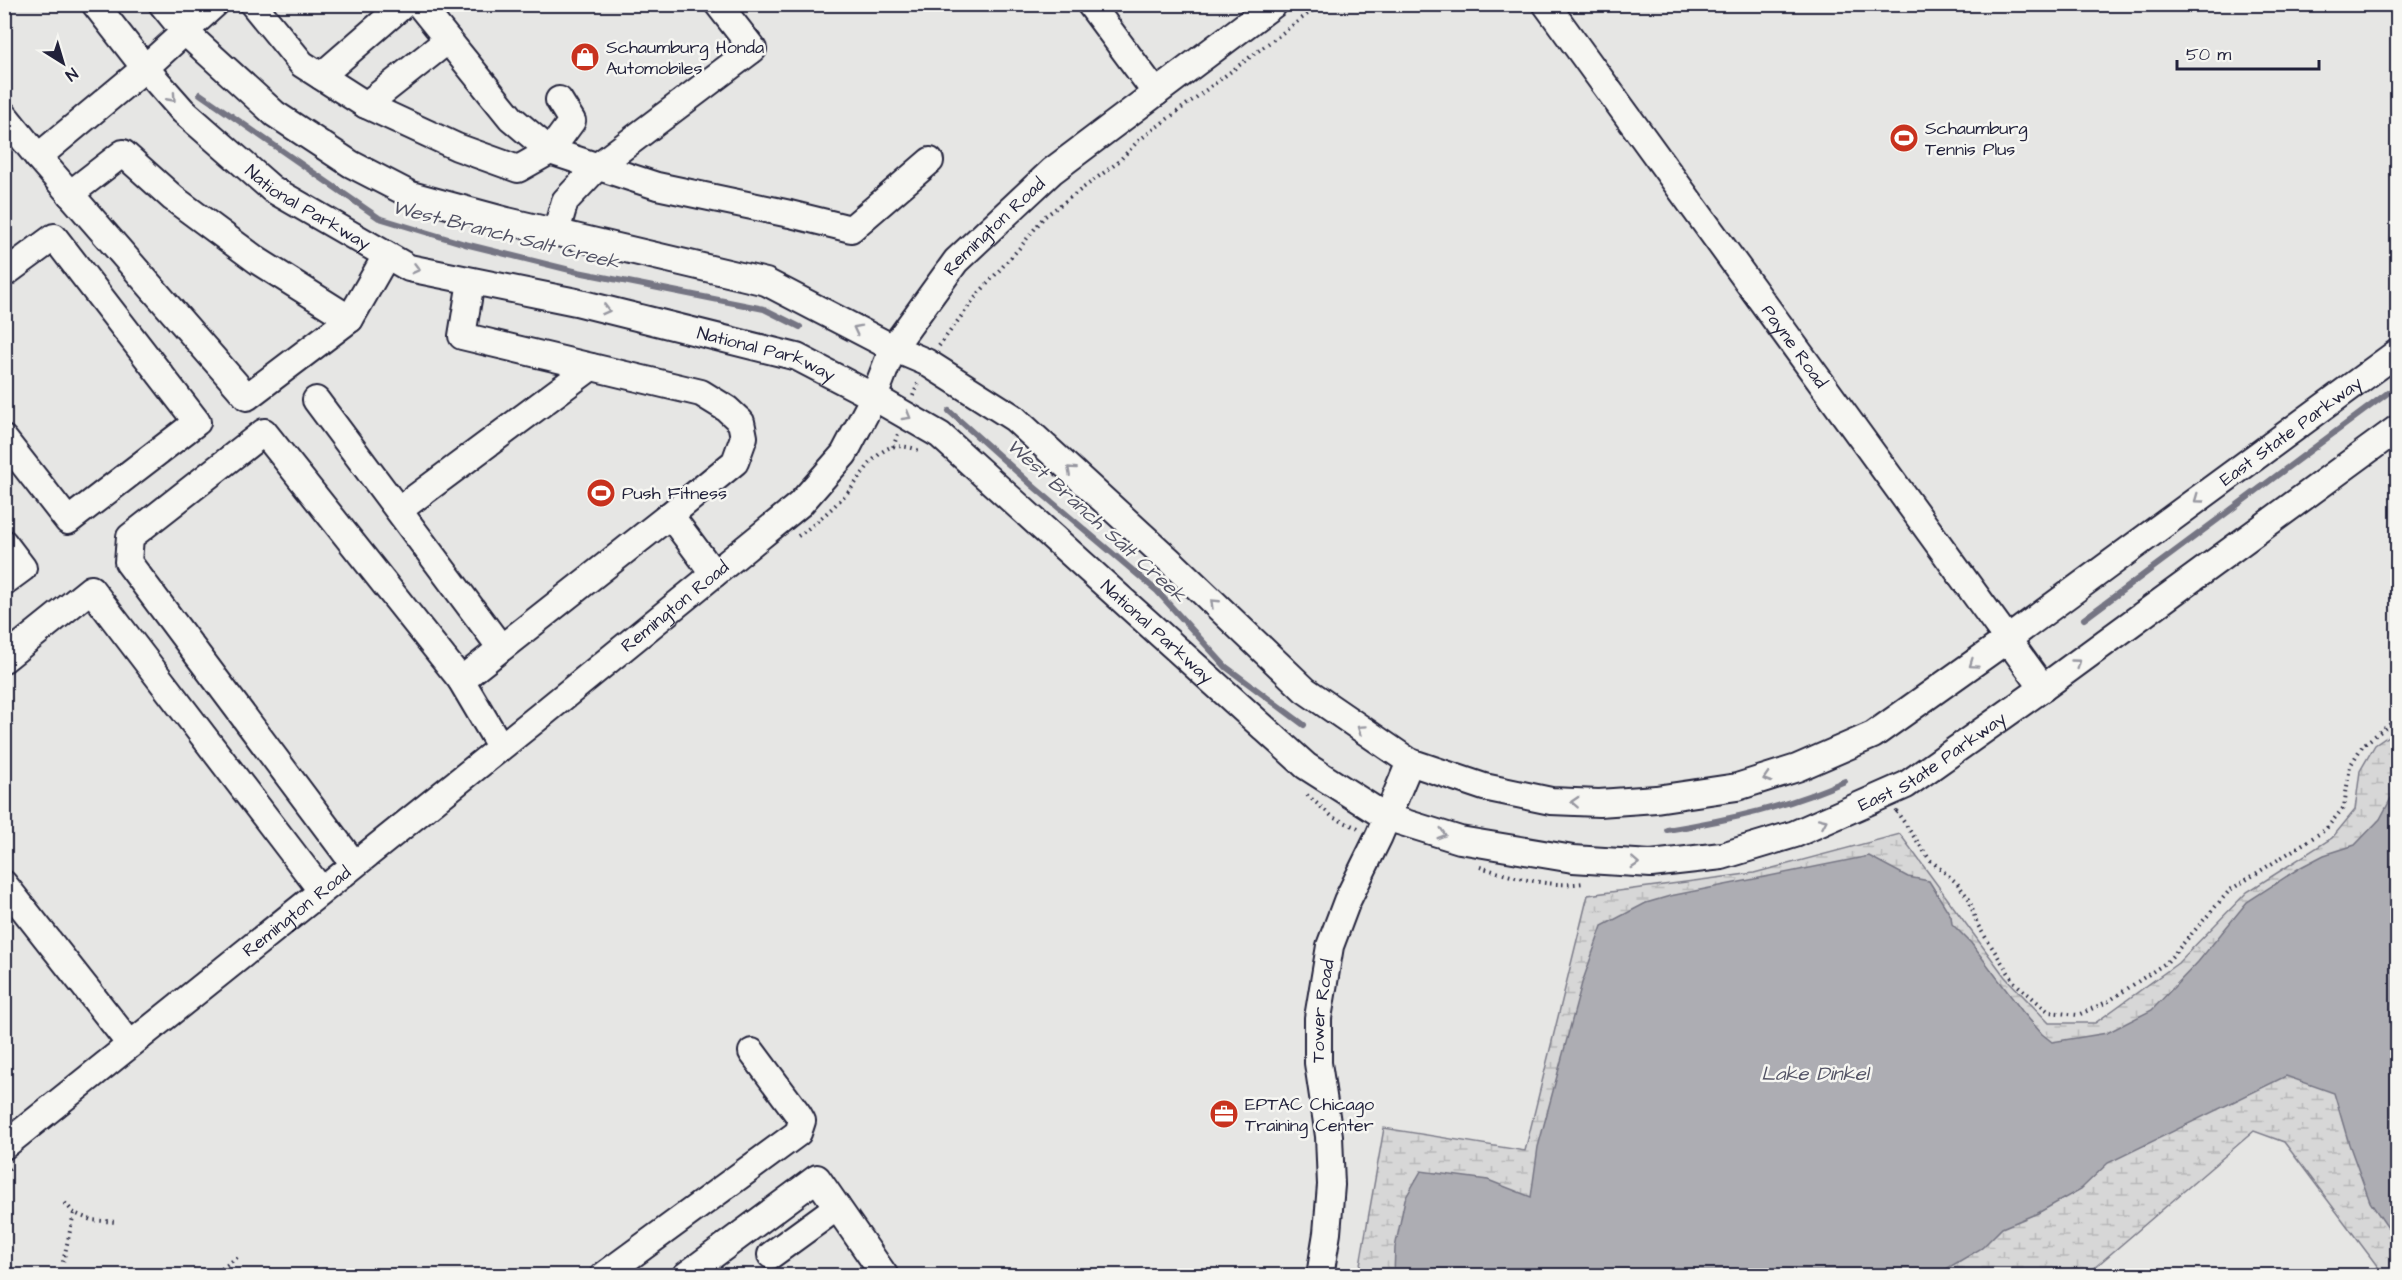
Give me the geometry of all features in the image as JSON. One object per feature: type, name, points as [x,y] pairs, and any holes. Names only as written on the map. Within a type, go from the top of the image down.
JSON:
[{"type":"street","name":"National Parkway","points":[[95,4],[145,68],[183,111],[272,189],[409,268],[576,302],[797,357],[940,435],[1306,766],[1386,817]]},
{"type":"street","points":[[162,4],[184,31],[275,114],[351,164],[411,195],[766,282],[892,348],[926,362],[1014,418],[1169,560],[1305,690],[1410,762]]},
{"type":"street","points":[[38,157],[145,68],[215,4]]},
{"type":"street","points":[[253,4],[302,64],[366,105],[447,143],[518,169],[550,151],[572,122],[559,100]]},
{"type":"street","points":[[321,76],[404,4]]},
{"type":"street","points":[[419,4],[511,118],[550,151],[657,186],[780,211],[851,229],[930,161]]},
{"type":"street","points":[[556,232],[565,201],[598,166],[753,49],[718,4]]},
{"type":"street","points":[[1090,4],[1156,93]]},
{"type":"street","name":"Remington Road","points":[[4,1146],[800,504],[844,453],[874,397],[892,348],[956,261],[1052,171],[1274,4]]},
{"type":"street","name":"Payne Road","points":[[1546,4],[2043,688]]},
{"type":"street","points":[[366,105],[448,40]]},
{"type":"street","points":[[4,114],[38,157],[247,397],[350,319],[386,256]]},
{"type":"street","points":[[70,194],[123,153],[173,198],[258,261],[350,319]]},
{"type":"street","points":[[4,274],[54,237],[196,422],[68,521],[4,439]]},
{"type":"street","points":[[461,680],[735,462],[744,437],[741,422],[727,409],[700,393],[462,336],[471,281]]},
{"type":"street","name":"East State Parkway","points":[[1410,762],[1484,787],[1551,801],[1599,803],[1656,799],[1737,788],[1797,768],[1873,735],[2008,639],[2397,352]]},
{"type":"street","points":[[399,510],[591,367]]},
{"type":"street","points":[[316,400],[501,648]]},
{"type":"street","name":"East State Parkway","points":[[1386,817],[1460,840],[1573,859],[1651,864],[1722,856],[1795,834],[1906,785],[2043,688],[2397,428]]},
{"type":"street","points":[[354,864],[128,562],[130,537],[264,432],[461,680],[500,746]]},
{"type":"street","points":[[670,515],[714,573]]},
{"type":"street","points":[[4,543],[23,568],[4,582]]},
{"type":"street","points":[[4,659],[91,589],[321,890]]},
{"type":"street","name":"Tower Road","points":[[1320,1275],[1327,1233],[1331,1185],[1329,1136],[1318,1064],[1318,1018],[1330,946],[1347,901],[1410,762]]},
{"type":"street","points":[[4,884],[130,1044]]},
{"type":"street","points":[[603,1275],[798,1133],[802,1121],[752,1052]]},
{"type":"street","points":[[685,1275],[818,1178],[885,1275]]},
{"type":"street","points":[[771,1255],[837,1207]]},
{"type":"path","points":[[893,447],[926,362],[978,294],[1044,217],[1117,163],[1138,141],[1321,4]]},
{"type":"path","points":[[65,1203],[74,1213],[92,1220],[116,1222]]},
{"type":"path","points":[[63,1262],[74,1213]]},
{"type":"path","points":[[212,1275],[239,1256]]},
{"type":"shaded area","points":[[5,5],[2397,5],[2397,1275],[5,1276]]},
{"type":"green space","name":"Lake Dinkel","points":[[2397,730],[2397,1275],[2384,1275],[2284,1142],[2254,1131],[2086,1275],[1358,1276],[1384,1128],[1525,1151],[1588,895],[1754,873],[1900,834],[2005,977],[2049,1023],[2095,1023],[2178,963],[2247,892],[2332,838],[2355,810],[2360,771],[2375,745]]},
{"type":"water","name":"Lake Dinkel","points":[[2397,787],[2397,1241],[2370,1202],[2334,1093],[2286,1076],[2108,1163],[2081,1189],[2038,1213],[2002,1228],[1982,1248],[1941,1272],[1940,1275],[1394,1275],[1395,1248],[1405,1199],[1421,1171],[1488,1180],[1531,1197],[1538,1147],[1582,983],[1602,926],[1646,903],[1670,896],[1869,856],[1908,877],[1929,881],[1951,916],[1952,924],[1971,943],[2022,1011],[2052,1042],[2107,1033],[2152,1010],[2198,962],[2247,902],[2301,867],[2324,855],[2355,845],[2380,819]]},
{"type":"waterway","name":"West Branch Salt Creek","points":[[200,94],[379,218],[465,244],[578,272],[764,309],[800,327]]},
{"type":"waterway","points":[[2084,619],[2389,392]]},
{"type":"waterway","name":"West Branch Salt Creek","points":[[949,411],[1157,591],[1226,667],[1304,725]]},
{"type":"waterway","points":[[1667,830],[1758,812],[1845,781]]},
{"type":"place","name":"Schaumburg Honda Automobiles","points":[[585,57]]},
{"type":"place","name":"Schaumburg Tennis Plus","points":[[1904,138]]},
{"type":"place","name":"Push Fitness","points":[[601,493]]},
{"type":"place","name":"EPTAC Chicago Training Center","points":[[1224,1114]]}]
